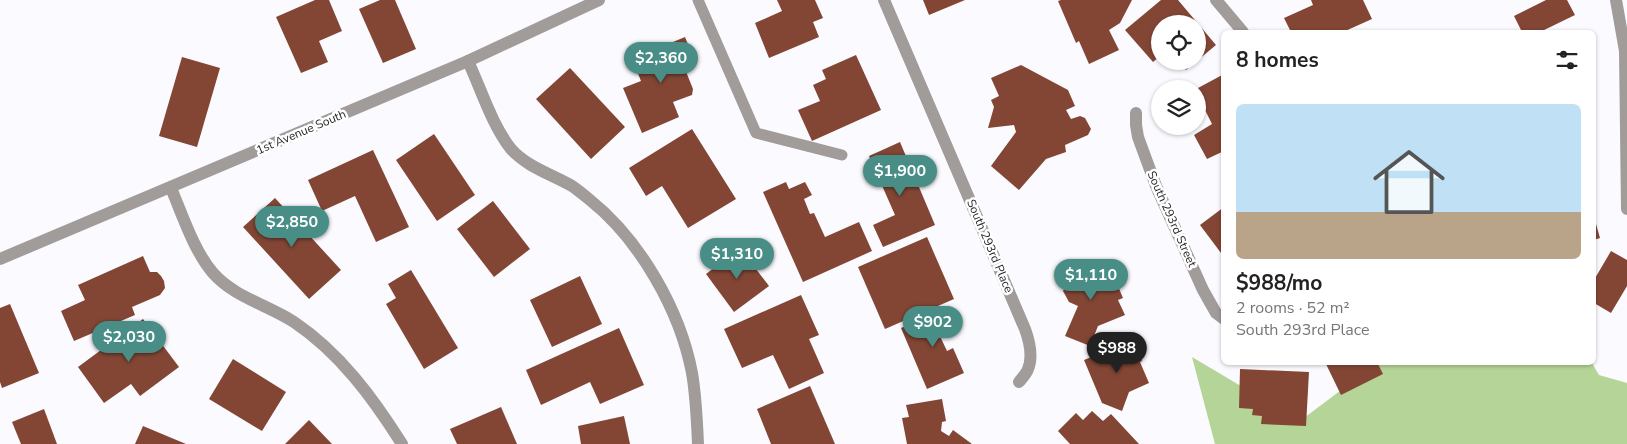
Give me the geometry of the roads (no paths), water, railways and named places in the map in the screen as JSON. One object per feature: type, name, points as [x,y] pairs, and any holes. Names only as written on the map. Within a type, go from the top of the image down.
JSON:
[{"type":"street","name":"1st Avenue South","points":[[0,259],[171,188],[468,60],[599,0]]},
{"type":"street","name":"South 293rd Place","points":[[884,0],[1029,340],[1029,369],[1019,382]]},
{"type":"street","points":[[1216,0],[1241,30]]},
{"type":"street","points":[[1620,8],[1625,51],[1627,208]]},
{"type":"street","points":[[468,60],[497,127],[512,150],[531,165],[572,186],[606,212],[644,260],[672,309],[683,339],[692,371],[696,398],[698,444]]},
{"type":"street","name":"South 293rd Street","points":[[1136,112],[1138,137],[1156,186],[1203,290],[1216,313],[1221,317]]},
{"type":"street","points":[[171,188],[192,239],[212,272],[228,287],[294,322],[321,343],[343,364],[363,388],[381,411],[402,444]]},
{"type":"lane","points":[[698,0],[756,133],[842,154]]}]
